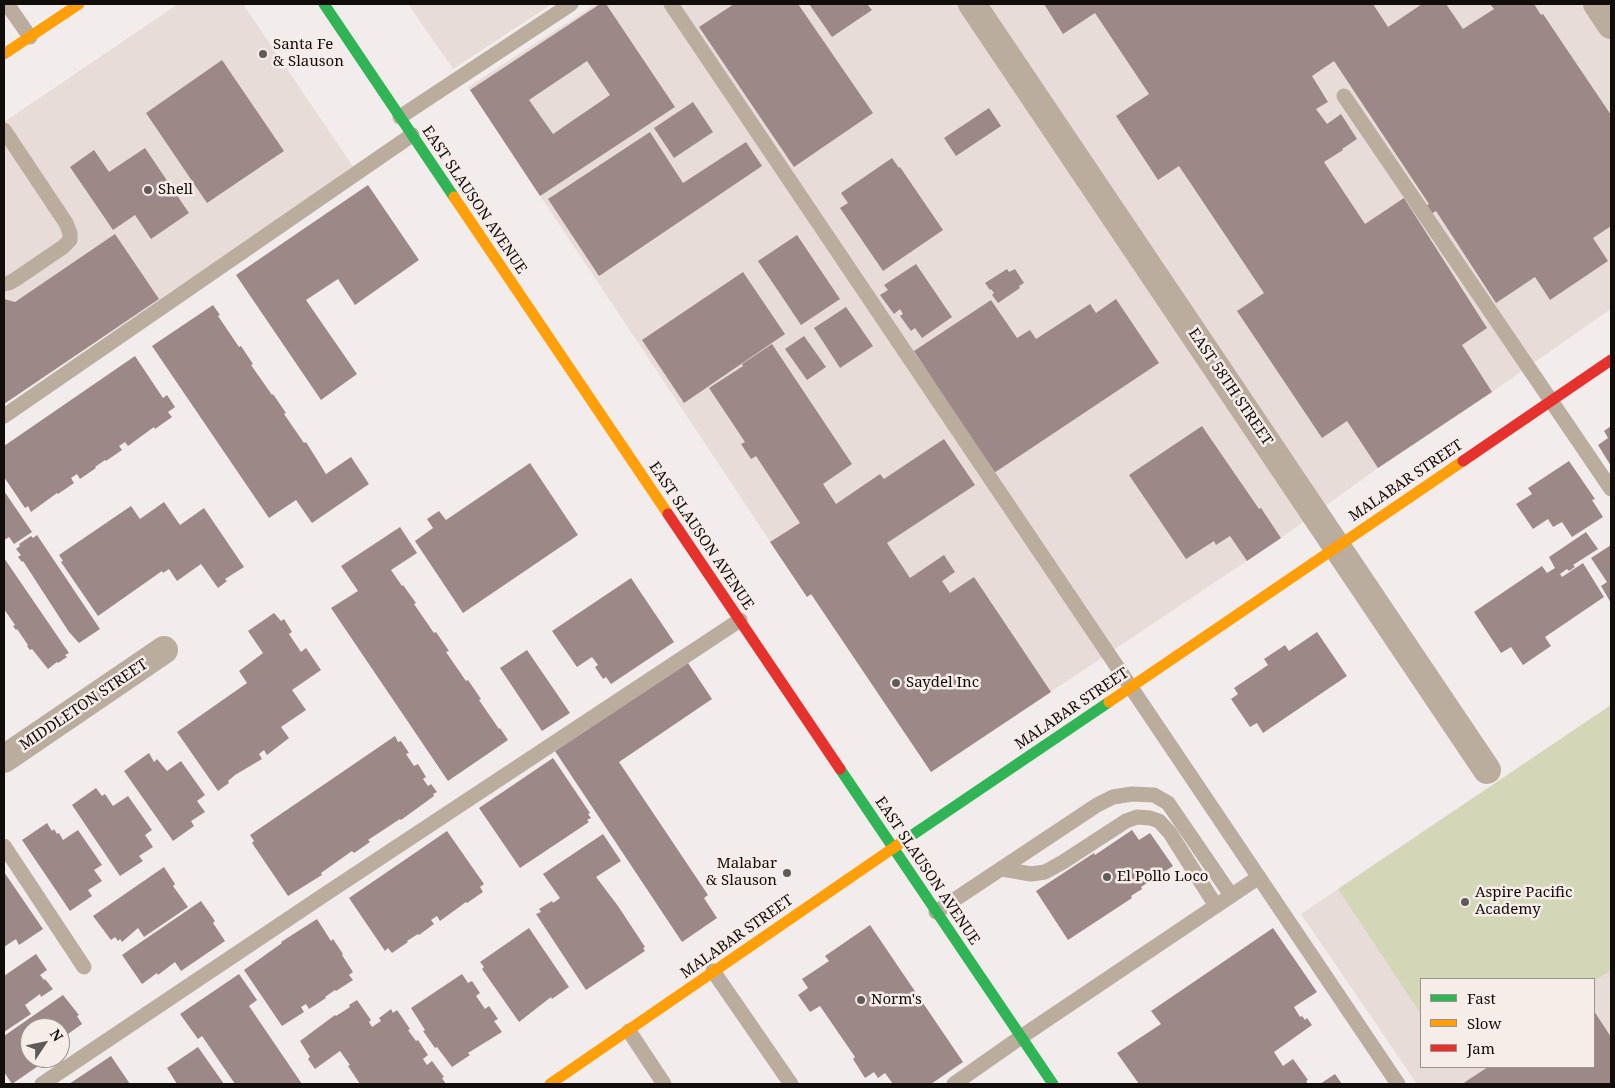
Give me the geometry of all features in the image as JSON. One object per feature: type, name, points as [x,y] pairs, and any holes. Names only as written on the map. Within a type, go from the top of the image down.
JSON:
[{"type":"main road","points":[[4,54],[78,4]]},
{"type":"main road","name":"EAST SLAUSON AVENUE","points":[[324,4],[1053,1084]]},
{"type":"main road","name":"MALABAR STREET","points":[[550,1084],[894,846],[1611,360]]},
{"type":"street","name":"EAST 58TH STREET","points":[[972,4],[1487,770]]},
{"type":"street","points":[[1597,4],[1611,25]]},
{"type":"street","name":"MIDDLETON STREET","points":[[4,759],[164,650]]},
{"type":"lane","points":[[7,4],[30,36]]},
{"type":"lane","points":[[400,117],[571,4]]},
{"type":"lane","points":[[671,4],[1398,1084]]},
{"type":"lane","points":[[1344,96],[1611,489]]},
{"type":"lane","points":[[4,130],[66,224],[70,233],[70,240],[63,247],[16,279],[4,284]]},
{"type":"lane","points":[[4,416],[412,135]]},
{"type":"lane","points":[[42,1084],[319,898],[740,620]]},
{"type":"lane","points":[[936,912],[1097,805],[1113,797],[1132,794],[1154,794],[1168,803],[1231,896]]},
{"type":"lane","points":[[1002,869],[1031,874],[1046,872],[1126,821],[1137,817],[1150,818],[1159,821],[1170,833],[1216,906]]},
{"type":"lane","points":[[4,846],[84,967]]},
{"type":"lane","points":[[954,1084],[1259,877]]},
{"type":"lane","points":[[713,972],[791,1084]]},
{"type":"lane","points":[[629,1031],[664,1084]]},
{"type":"shaded area","points":[[178,4],[243,4],[354,168],[4,404],[4,122]]},
{"type":"shaded area","points":[[408,4],[552,4],[453,69]]},
{"type":"shaded area","points":[[596,4],[1611,4],[1611,309],[1378,468],[1281,538],[931,772],[812,595],[807,597],[468,87]]},
{"type":"shaded area","name":"Aspire Pacific Academy","points":[[1611,705],[1611,1084],[1417,1084],[1301,914]]},
{"type":"green space","name":"Aspire Pacific Academy","points":[[1611,705],[1611,970],[1595,980],[1595,978],[1420,978],[1420,1012],[1338,889]]},
{"type":"building","points":[[600,4],[606,4],[675,107],[540,196],[470,90]],"holes":[[[587,61],[610,95],[553,134],[529,100]]]},
{"type":"building","points":[[734,4],[798,4],[873,113],[794,167],[699,27]]},
{"type":"building","points":[[809,4],[867,4],[872,10],[832,37]]},
{"type":"building","points":[[1044,4],[1373,4],[1388,27],[1422,4],[1446,4],[1463,29],[1494,9],[1490,4],[1534,4],[1541,15],[1543,14],[1611,115],[1611,226],[1593,238],[1608,261],[1550,300],[1535,277],[1496,303],[1436,211],[1431,214],[1426,206],[1429,204],[1334,61],[1312,76],[1328,102],[1316,109],[1327,124],[1341,114],[1357,139],[1324,162],[1365,224],[1404,198],[1487,328],[1462,345],[1492,392],[1378,468],[1347,421],[1322,438],[1237,311],[1264,293],[1179,166],[1158,180],[1116,116],[1149,94],[1095,13],[1063,34]]},
{"type":"building","name":"Shell","points":[[222,60],[284,151],[207,203],[146,113]]},
{"type":"building","points":[[693,102],[713,132],[674,158],[654,128]]},
{"type":"building","points":[[989,108],[1001,126],[956,156],[944,138]]},
{"type":"building","points":[[650,132],[683,183],[746,142],[762,166],[599,276],[548,199]]},
{"type":"building","points":[[145,148],[189,213],[151,239],[135,215],[113,230],[70,167],[94,150],[109,172]]},
{"type":"building","points":[[892,158],[943,230],[883,271],[840,208],[848,203],[841,193]]},
{"type":"building","points":[[368,185],[419,260],[355,305],[338,279],[306,300],[357,374],[321,400],[236,275]]},
{"type":"building","points":[[115,234],[159,299],[4,404],[4,299],[15,302]]},
{"type":"building","points":[[797,235],[840,299],[801,325],[758,261]]},
{"type":"building","points":[[916,264],[952,317],[922,338],[915,328],[911,331],[900,316],[903,314],[900,309],[894,314],[880,295],[888,290],[884,285]]},
{"type":"building","points":[[1007,269],[1009,272],[1015,269],[1024,283],[1019,286],[1020,288],[998,303],[992,295],[994,293],[985,283]]},
{"type":"building","points":[[743,272],[785,334],[684,403],[642,340]]},
{"type":"building","points":[[1116,299],[1159,363],[994,473],[914,351],[991,300],[1017,338],[1030,330],[1036,339],[1090,304],[1096,313]]},
{"type":"building","points":[[213,305],[220,315],[218,316],[239,347],[241,346],[253,364],[251,365],[273,394],[286,413],[284,414],[304,443],[306,442],[326,474],[351,457],[369,484],[312,523],[296,500],[269,518],[152,346]]},
{"type":"building","points":[[846,307],[873,346],[840,368],[814,328]]},
{"type":"building","points":[[804,336],[826,367],[807,380],[785,349]]},
{"type":"building","points":[[772,344],[852,464],[823,484],[836,504],[880,474],[884,479],[944,439],[975,485],[887,543],[910,578],[944,555],[955,572],[942,581],[950,593],[974,577],[1051,692],[931,772],[811,594],[807,597],[770,542],[800,523],[756,456],[751,459],[741,444],[745,442],[709,388]]},
{"type":"building","points":[[135,356],[163,398],[167,395],[175,407],[168,412],[172,417],[155,429],[154,427],[128,446],[125,442],[119,446],[122,450],[80,479],[77,474],[71,478],[74,483],[31,512],[28,506],[25,508],[4,477],[4,446]]},
{"type":"building","points":[[1202,426],[1281,538],[1247,561],[1230,536],[1216,545],[1214,541],[1186,559],[1129,475]]},
{"type":"building","points":[[1611,426],[1611,466],[1598,445],[1608,438],[1604,431]]},
{"type":"building","points":[[1569,461],[1595,499],[1592,500],[1603,517],[1572,537],[1562,522],[1553,527],[1548,519],[1533,529],[1516,504],[1532,494],[1528,488]]},
{"type":"building","points":[[530,463],[578,535],[463,613],[415,541],[433,528],[427,519],[439,511],[446,520]]},
{"type":"building","points":[[4,491],[32,532],[14,544],[9,537],[4,540]]},
{"type":"building","points":[[164,502],[180,525],[204,508],[244,567],[225,579],[227,581],[218,588],[201,564],[177,581],[169,569],[163,573],[162,571],[98,616],[61,562],[63,561],[59,555],[131,506],[140,519]]},
{"type":"building","points":[[400,527],[417,553],[391,570],[416,603],[414,604],[434,633],[436,632],[449,651],[446,652],[466,681],[468,680],[481,699],[479,700],[508,740],[448,781],[331,608],[358,591],[341,566]]},
{"type":"building","points":[[1586,532],[1598,549],[1573,565],[1575,567],[1569,571],[1567,569],[1560,574],[1562,577],[1583,563],[1604,597],[1545,637],[1551,646],[1523,665],[1511,647],[1501,653],[1474,612],[1542,566],[1547,573],[1555,568],[1549,557]]},
{"type":"building","points":[[37,535],[100,629],[79,643],[69,632],[23,561],[18,557],[21,555],[16,549],[20,546],[19,544],[31,536],[33,538]]},
{"type":"building","points":[[1611,545],[1611,603],[1601,586],[1607,582],[1591,558]]},
{"type":"building","points":[[4,558],[69,653],[65,655],[67,657],[48,669],[32,649],[30,650],[27,646],[4,609]]},
{"type":"building","points":[[631,578],[674,642],[611,684],[606,677],[603,679],[595,667],[598,665],[592,657],[577,667],[552,631]]},
{"type":"building","points":[[274,613],[281,621],[284,619],[292,632],[289,634],[301,652],[306,648],[321,670],[292,690],[306,710],[281,727],[289,738],[267,755],[264,750],[259,754],[262,759],[235,775],[228,781],[229,783],[218,791],[177,732],[247,683],[239,671],[263,653],[248,631]]},
{"type":"building","points":[[1317,632],[1347,676],[1263,733],[1257,723],[1250,727],[1231,699],[1238,694],[1234,688],[1268,665],[1264,659],[1285,645],[1289,651]]},
{"type":"building","points":[[527,650],[570,713],[542,731],[500,668]]},
{"type":"building","points":[[688,663],[712,699],[619,762],[708,895],[704,898],[717,918],[682,942],[555,751]]},
{"type":"building","points":[[395,736],[409,753],[406,754],[414,766],[418,764],[426,777],[423,779],[428,786],[431,784],[437,792],[401,820],[368,840],[370,842],[354,853],[352,851],[321,873],[322,875],[288,896],[252,843],[254,841],[250,835]]},
{"type":"building","points":[[149,753],[154,762],[157,759],[167,771],[181,761],[205,795],[197,801],[205,812],[191,821],[194,826],[173,841],[124,771]]},
{"type":"building","points":[[553,758],[590,813],[588,814],[591,818],[587,820],[589,822],[520,868],[479,808]]},
{"type":"building","points":[[96,788],[102,796],[105,794],[113,806],[128,796],[152,830],[145,835],[153,847],[139,856],[143,861],[120,876],[72,805]]},
{"type":"building","points":[[47,823],[52,831],[54,829],[57,834],[59,833],[63,840],[78,830],[102,865],[94,870],[102,881],[88,890],[92,896],[70,911],[22,840]]},
{"type":"building","name":"El Pollo Loco","points":[[1132,830],[1139,840],[1150,833],[1173,866],[1141,887],[1142,889],[1131,896],[1132,898],[1068,940],[1036,891]]},
{"type":"building","points":[[447,831],[484,884],[480,887],[483,892],[440,921],[437,916],[431,920],[434,924],[392,953],[388,948],[385,951],[349,898]]},
{"type":"building","points":[[603,834],[621,861],[596,877],[618,906],[645,947],[643,948],[645,951],[586,990],[536,914],[541,912],[539,909],[560,898],[543,874]]},
{"type":"building","points":[[164,867],[175,884],[173,886],[188,907],[144,937],[138,928],[122,942],[120,939],[118,941],[115,937],[111,940],[93,916]]},
{"type":"building","points":[[4,872],[43,929],[19,945],[16,939],[4,947]]},
{"type":"building","points":[[201,901],[215,921],[213,923],[225,941],[181,971],[175,962],[142,984],[122,955]]},
{"type":"building","points":[[317,919],[331,941],[333,939],[343,954],[353,972],[349,975],[353,980],[335,990],[309,1009],[306,1004],[301,1007],[304,1012],[282,1026],[244,970],[281,942]]},
{"type":"building","name":"Norm's","points":[[870,925],[963,1062],[931,1084],[893,1084],[885,1073],[878,1078],[874,1072],[865,1078],[853,1059],[855,1057],[820,1006],[810,1012],[798,995],[808,988],[802,979],[829,961],[825,956]]},
{"type":"building","points":[[529,928],[569,987],[552,999],[551,997],[519,1022],[482,969],[484,967],[480,962]]},
{"type":"building","points":[[1273,928],[1317,992],[1294,1007],[1300,1017],[1302,1016],[1305,1020],[1307,1018],[1312,1025],[1274,1052],[1283,1066],[1293,1059],[1308,1080],[1306,1081],[1308,1084],[1139,1084],[1117,1053],[1161,1024],[1151,1011]]},
{"type":"building","points":[[36,954],[47,970],[40,975],[53,989],[41,997],[40,994],[25,1005],[31,1014],[25,1018],[20,1018],[20,1021],[4,1032],[4,976]]},
{"type":"building","points":[[239,974],[257,1000],[249,1006],[302,1084],[235,1084],[202,1036],[198,1039],[180,1014]]},
{"type":"building","points":[[462,974],[468,983],[472,981],[480,993],[476,996],[485,1009],[489,1006],[498,1019],[494,1021],[502,1032],[468,1053],[470,1055],[452,1067],[423,1031],[425,1030],[411,1008]]},
{"type":"building","points":[[63,995],[79,1015],[77,1016],[82,1024],[70,1033],[70,1018],[30,1018]]},
{"type":"building","points":[[357,1000],[371,1020],[369,1022],[372,1027],[381,1021],[379,1018],[391,1009],[393,1013],[397,1010],[410,1029],[408,1030],[416,1041],[418,1040],[428,1055],[423,1059],[427,1065],[432,1061],[444,1077],[442,1078],[446,1084],[360,1084],[340,1051],[315,1069],[300,1041],[335,1015],[350,1007],[349,1005]]},
{"type":"building","points":[[1595,1013],[1611,1037],[1611,1084],[1462,1084],[1486,1068],[1595,1068]]},
{"type":"building","points":[[20,1025],[20,1068],[35,1068],[12,1084],[4,1072],[4,1036]]},
{"type":"building","points":[[198,1047],[224,1084],[177,1084],[167,1068]]},
{"type":"building","points":[[111,1056],[130,1084],[69,1084]]},
{"type":"building","points":[[1335,1074],[1342,1084],[1320,1084]]},
{"type":"traffic: fast","points":[[324,4],[454,197]]},
{"type":"traffic: fast","points":[[902,842],[1109,702]]},
{"type":"traffic: fast","points":[[840,769],[1053,1084]]},
{"type":"traffic: slow","points":[[4,54],[79,4]]},
{"type":"traffic: slow","points":[[454,197],[668,514]]},
{"type":"traffic: slow","points":[[1109,702],[1463,461]]},
{"type":"traffic: slow","points":[[550,1084],[902,842]]},
{"type":"traffic: jam","points":[[1463,461],[1611,360]]},
{"type":"traffic: jam","points":[[668,514],[840,769]]},
{"type":"place","name":"Santa Fe & Slauson","points":[[263,54]]},
{"type":"place","name":"Shell","points":[[148,190]]},
{"type":"place","name":"Saydel Inc","points":[[896,683]]},
{"type":"place","name":"Malabar & Slauson","points":[[787,873]]},
{"type":"place","name":"El Pollo Loco","points":[[1107,877]]},
{"type":"place","name":"Aspire Pacific Academy","points":[[1465,902]]},
{"type":"place","name":"Norm's","points":[[861,1000]]}]
